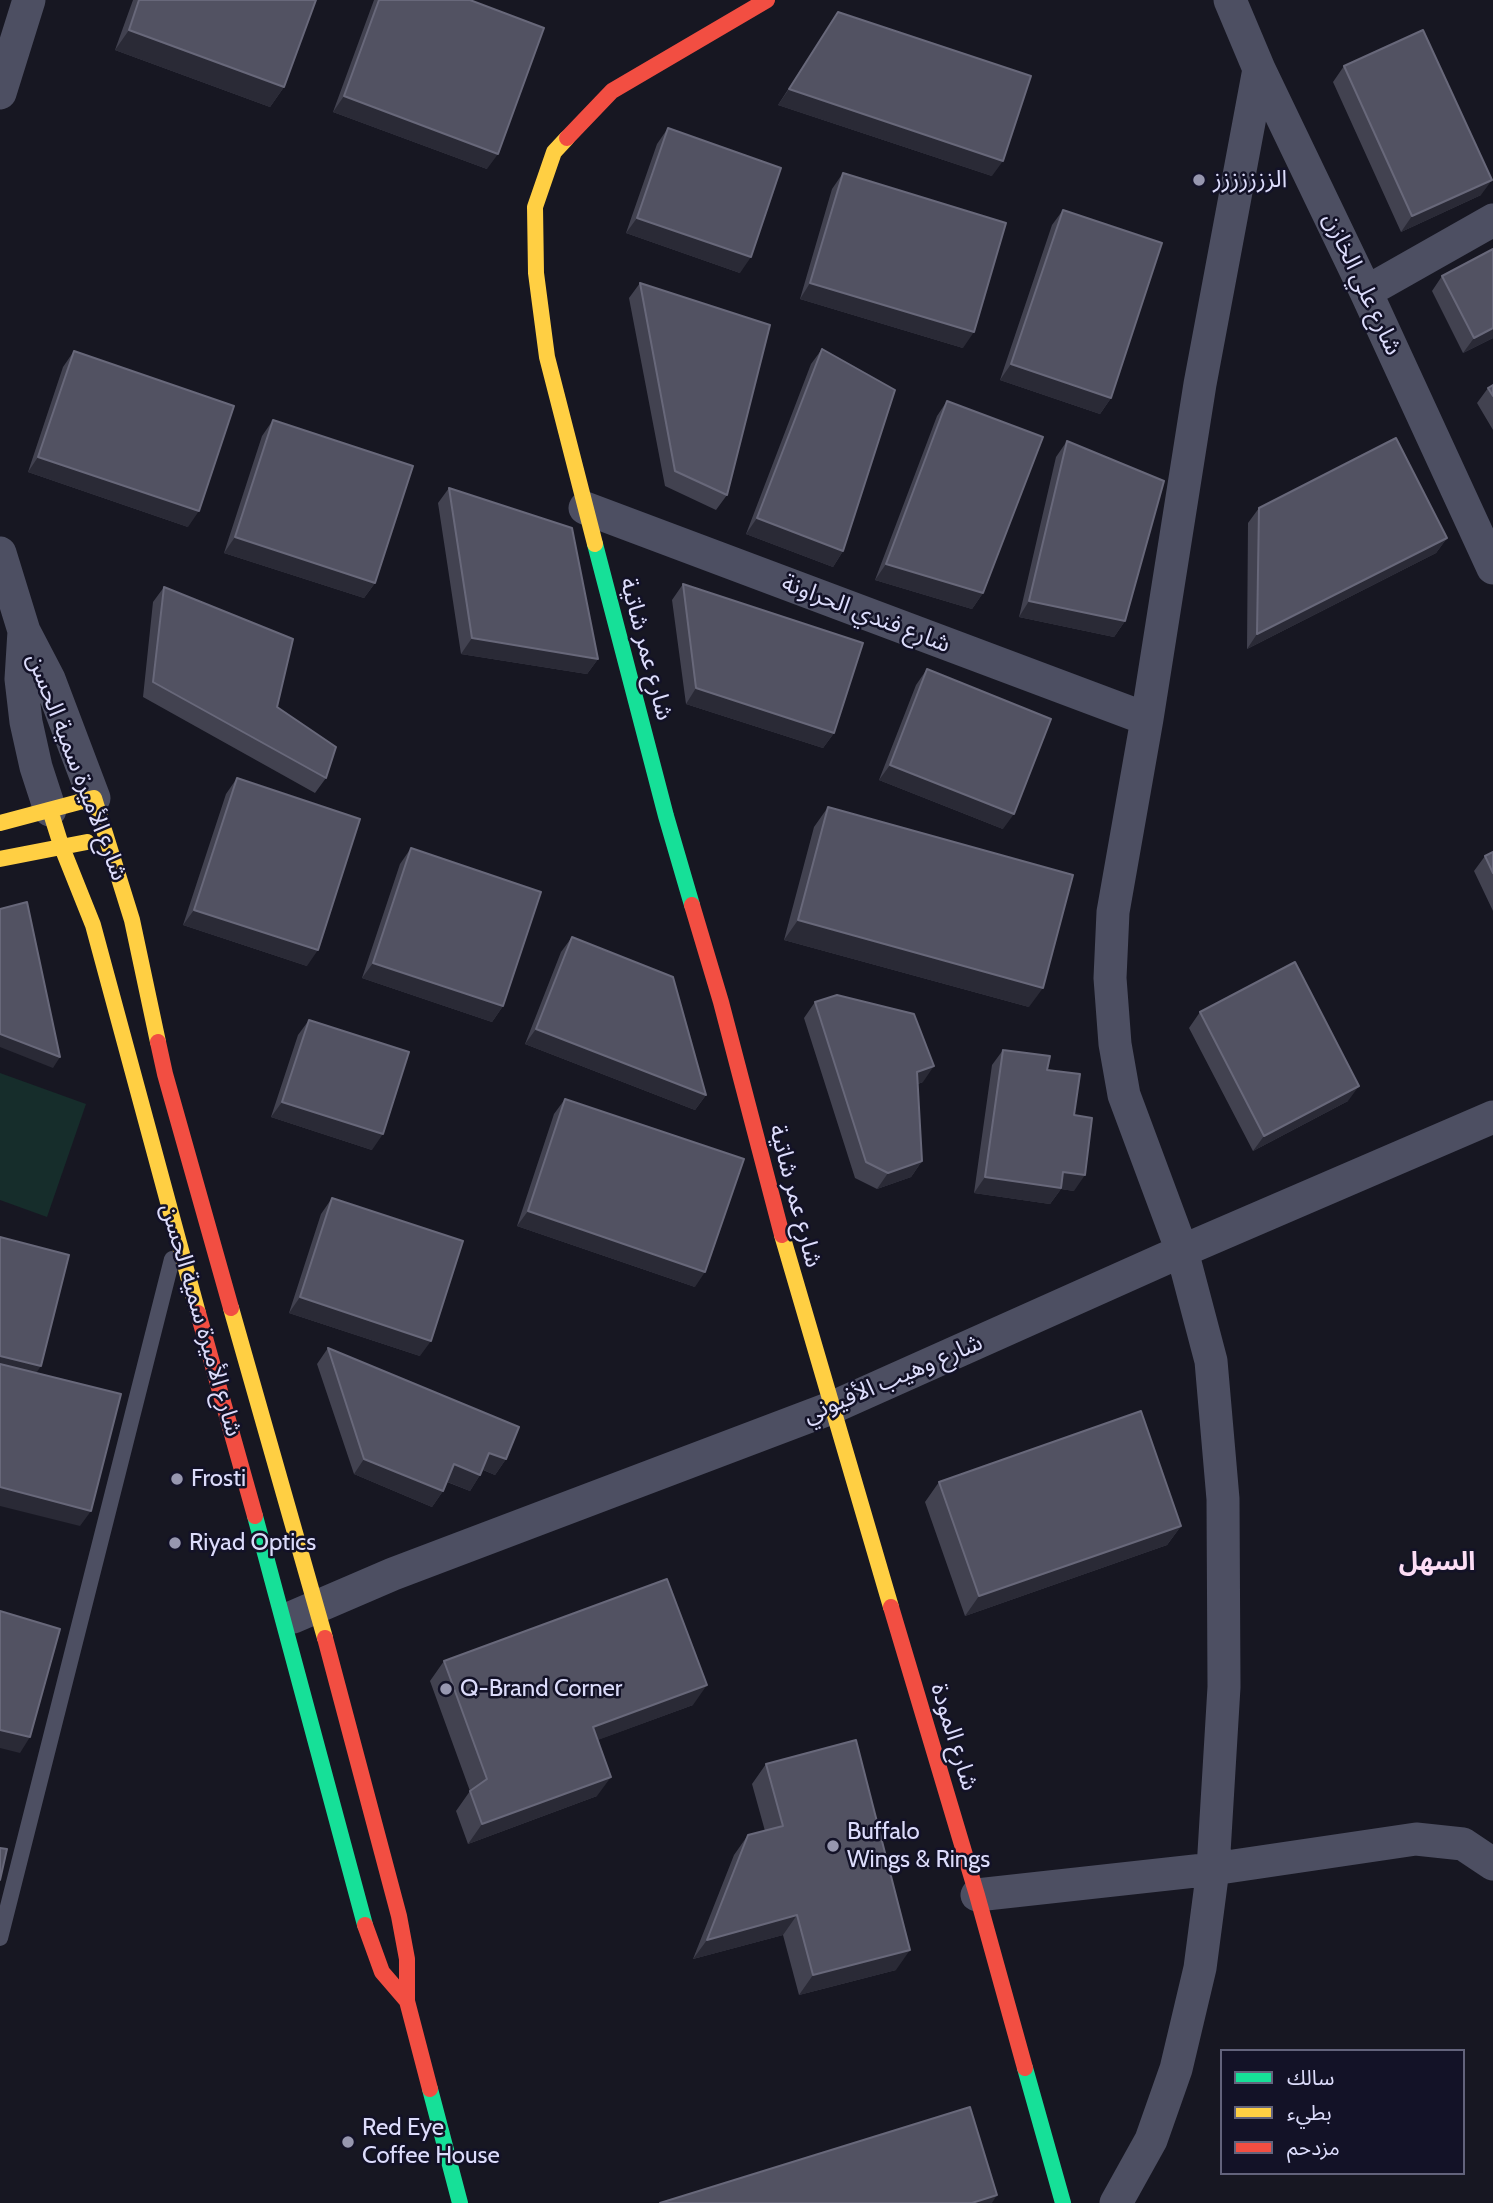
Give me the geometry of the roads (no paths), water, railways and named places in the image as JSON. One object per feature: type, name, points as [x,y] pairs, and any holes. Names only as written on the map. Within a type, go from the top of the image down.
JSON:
[{"type":"street","points":[[0,93],[29,0]]},
{"type":"street","name":"شارع عمر شاتية","points":[[767,0],[612,91],[554,152],[535,207],[536,273],[547,357],[585,508],[666,816],[721,1002],[766,1181],[831,1408]]},
{"type":"street","name":"شارع علي الخازن","points":[[1230,0],[1259,69],[1366,292],[1493,568]]},
{"type":"street","points":[[1116,2203],[1151,2140],[1176,2069],[1200,1968],[1213,1869],[1224,1687],[1223,1499],[1210,1361],[1182,1251],[1124,1095],[1115,1044],[1110,978],[1113,912],[1147,719],[1200,384],[1259,69]]},
{"type":"street","points":[[1366,292],[1493,220]]},
{"type":"street","name":"شارع فندي الحراونة","points":[[585,508],[1147,719]]},
{"type":"street","name":"شارع الأميرة سمية الحسن","points":[[0,553],[24,631],[49,679],[94,798],[132,920],[172,1099],[317,1608],[399,1916],[407,1959],[407,2001],[460,2203]]},
{"type":"street","name":"شارع الأميرة سمية الحسن","points":[[24,631],[21,679],[26,722],[36,767],[61,845],[93,925],[177,1239],[285,1621],[373,1952],[382,1972],[407,2001]]},
{"type":"street","points":[[0,823],[94,798]]},
{"type":"street","points":[[0,859],[61,845],[107,839]]},
{"type":"street","name":"شارع وهيب الأفيوني","points":[[285,1621],[393,1574],[831,1408],[1182,1251],[1493,1117]]},
{"type":"street","name":"شارع المودة","points":[[831,1408],[977,1895],[1063,2203]]},
{"type":"street","points":[[977,1895],[1213,1869],[1416,1839],[1463,1844],[1493,1864]]},
{"type":"lane","points":[[0,1938],[177,1239]]},
{"type":"place","name":"الززززززز","points":[[1199,180]]},
{"type":"place","name":"Frosti","points":[[177,1479]]},
{"type":"place","name":"Riyad Optics","points":[[175,1543]]},
{"type":"place","name":"Q-Brand Corner","points":[[446,1689]]},
{"type":"place","name":"Buffalo Wings & Rings","points":[[833,1846]]},
{"type":"place","name":"Red Eye Coffee House","points":[[348,2142]]},
{"type":"district","name":"السهل","points":[[1437,1562]]}]
